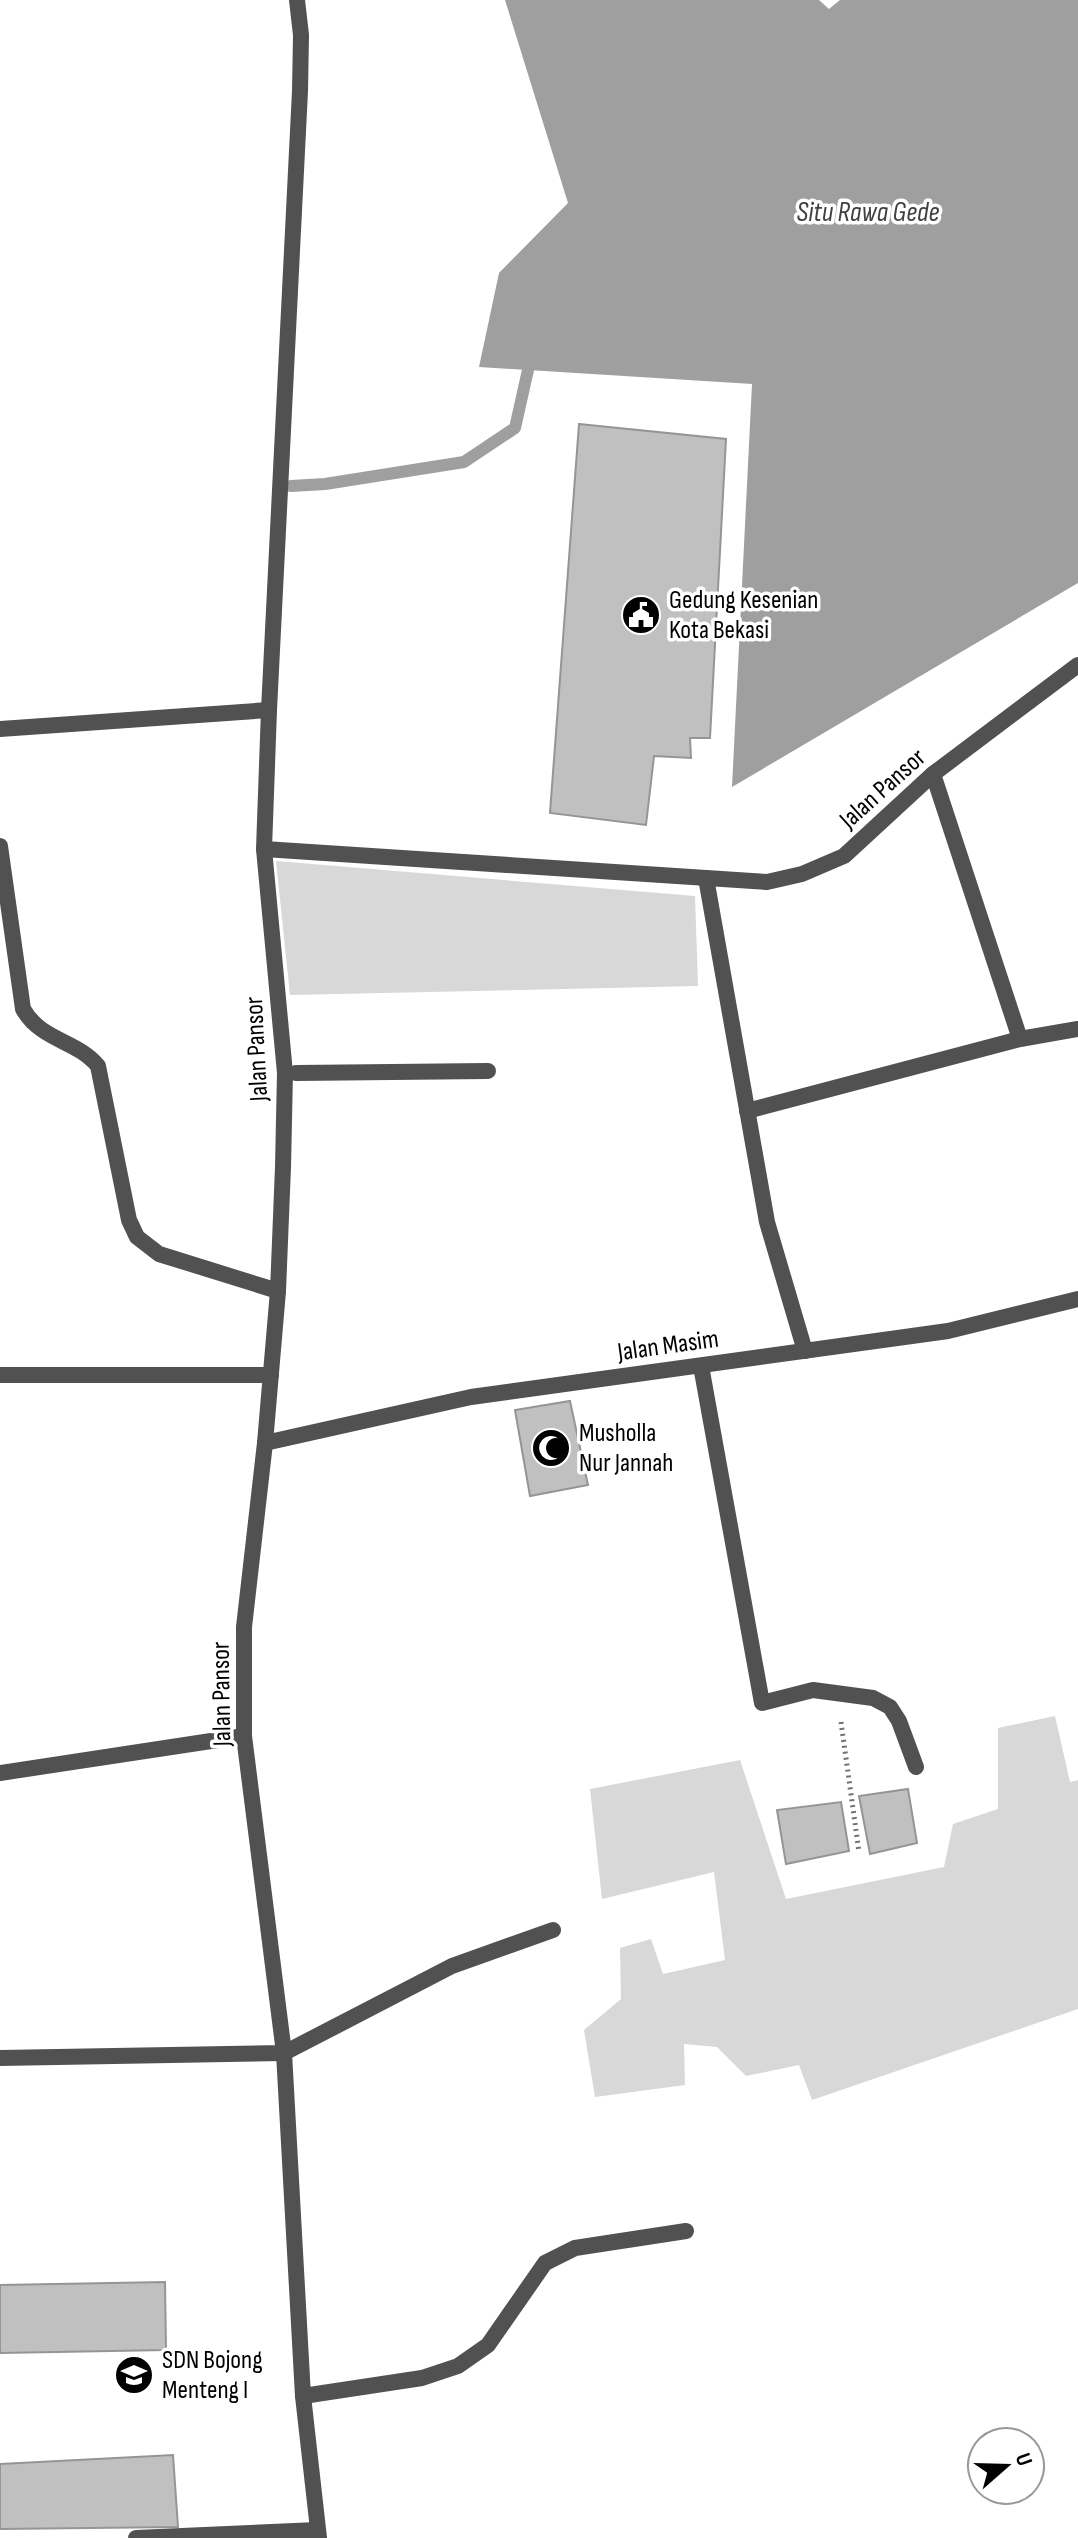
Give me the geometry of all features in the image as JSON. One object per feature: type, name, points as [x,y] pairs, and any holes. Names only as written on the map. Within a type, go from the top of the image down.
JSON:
[{"type":"street","name":"Jalan Pansor","points":[[297,0],[301,35],[300,91],[264,849],[290,1073],[278,1291],[244,1627],[244,1736],[284,2053],[298,2396],[318,2534]]},
{"type":"street","name":"Jalan Pansor","points":[[264,849],[767,882],[802,874],[844,856],[933,774],[1078,665]]},
{"type":"street","points":[[0,729],[269,710]]},
{"type":"street","points":[[933,774],[1020,1039]]},
{"type":"street","points":[[0,846],[23,1009],[41,1031],[89,1055],[98,1066],[129,1220],[137,1237],[159,1254],[278,1291]]},
{"type":"street","points":[[706,878],[767,1222],[805,1351]]},
{"type":"street","points":[[747,1111],[1020,1039],[1078,1029]]},
{"type":"street","points":[[290,1073],[488,1071]]},
{"type":"street","name":"Jalan Masim","points":[[265,1443],[471,1397],[948,1331],[1078,1299]]},
{"type":"street","points":[[701,1366],[762,1703],[813,1690],[873,1698],[890,1707],[899,1721],[916,1767]]},
{"type":"street","points":[[0,1375],[271,1375]]},
{"type":"street","points":[[0,1773],[244,1736]]},
{"type":"street","points":[[0,2058],[284,2053],[452,1966],[553,1930]]},
{"type":"street","points":[[298,2396],[422,2378],[458,2366],[488,2345],[545,2263],[575,2248],[686,2231]]},
{"type":"street","points":[[136,2538],[318,2534]]},
{"type":"path","points":[[836,1694],[859,1852]]},
{"type":"shaded area","points":[[276,861],[695,896],[698,986],[290,995]]},
{"type":"shaded area","points":[[1055,1716],[1070,1782],[1078,1780],[1078,2009],[812,2100],[799,2065],[746,2076],[717,2047],[684,2044],[685,2085],[595,2097],[584,2030],[621,1999],[620,1948],[651,1939],[663,1974],[725,1960],[714,1872],[602,1899],[590,1789],[740,1760],[786,1899],[944,1867],[953,1824],[998,1809],[998,1728]]},
{"type":"water","name":"Situ Rawa Gede","points":[[505,0],[819,0],[829,9],[840,0],[1078,0],[1078,583],[732,787],[752,384],[479,367],[499,273],[568,203]]},
{"type":"building","name":"Gedung Kesenian Kota Bekasi","points":[[579,424],[726,439],[710,738],[690,738],[691,758],[654,756],[646,825],[550,813]]},
{"type":"building","name":"Musholla Nur Jannah","points":[[570,1401],[588,1485],[530,1496],[515,1410]]},
{"type":"building","points":[[908,1789],[917,1843],[870,1854],[859,1796]]},
{"type":"building","points":[[841,1802],[849,1851],[786,1864],[777,1810]]},
{"type":"building","points":[[165,2282],[166,2350],[0,2353],[0,2285]]},
{"type":"building","points":[[173,2455],[178,2527],[0,2529],[0,2464]]},
{"type":"waterway","points":[[291,486],[325,484],[464,462],[515,428],[528,370]]},
{"type":"place","name":"Gedung Kesenian Kota Bekasi","points":[[641,615]]},
{"type":"place","name":"Musholla Nur Jannah","points":[[551,1448]]},
{"type":"place","name":"SDN Bojong Menteng I","points":[[134,2375]]}]
